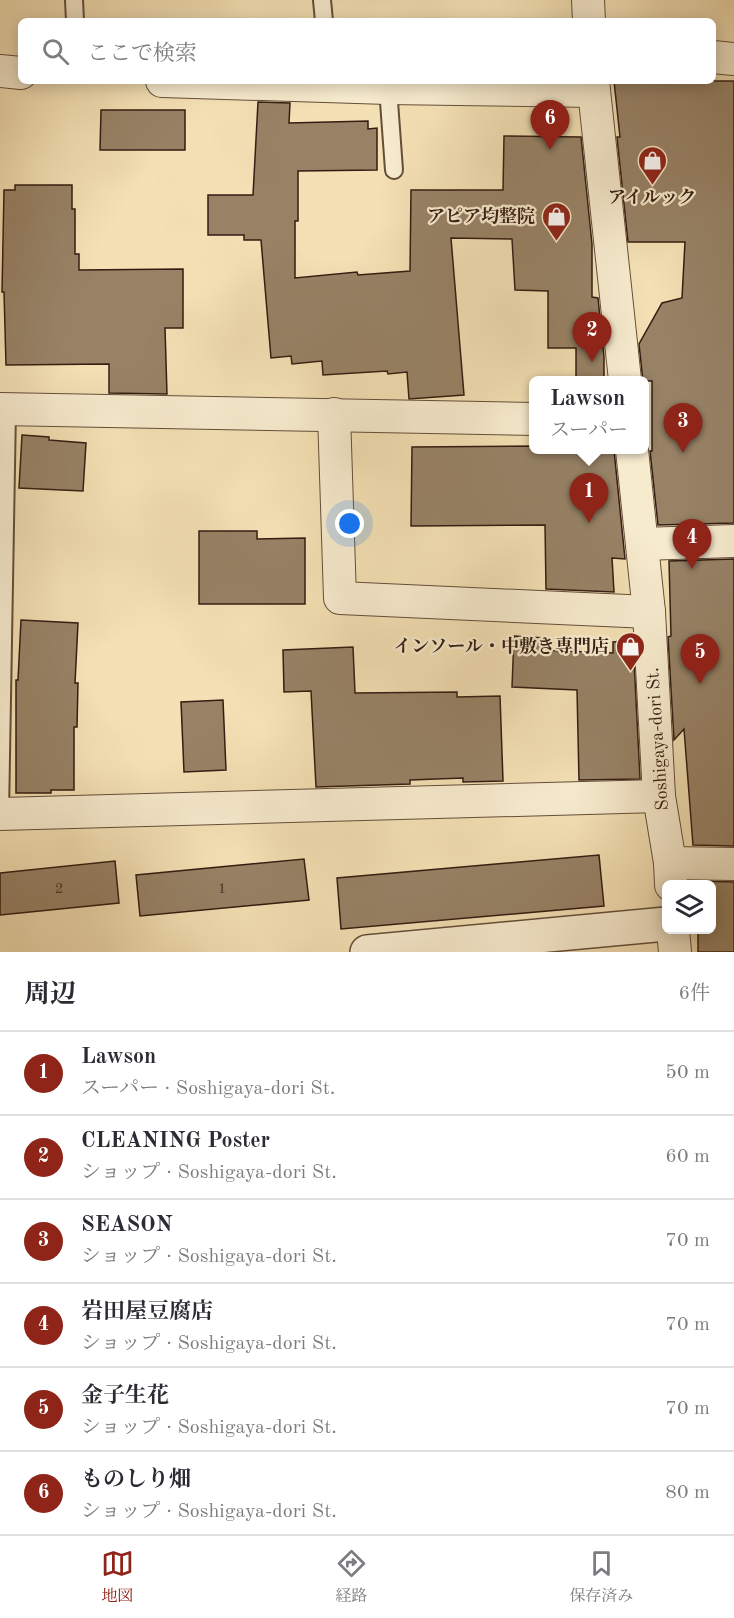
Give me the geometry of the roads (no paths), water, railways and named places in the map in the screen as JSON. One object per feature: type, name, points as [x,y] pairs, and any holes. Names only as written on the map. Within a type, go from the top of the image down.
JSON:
[{"type":"street","points":[[588,0],[589,18]]},
{"type":"street","points":[[716,57],[734,59]]},
{"type":"street","points":[[0,71],[18,73]]},
{"type":"street","points":[[341,84],[388,88],[594,86],[624,376]]},
{"type":"street","points":[[4,409],[529,419]]},
{"type":"street","points":[[334,414],[340,598],[650,612]]},
{"type":"street","name":"Soshigaya-dori St.","points":[[632,454],[650,612],[659,796],[670,874]]},
{"type":"street","points":[[642,544],[734,541]]},
{"type":"street","points":[[0,814],[659,796]]},
{"type":"street","points":[[670,874],[734,864]]},
{"type":"street","points":[[367,952],[662,924]]},
{"type":"street","points":[[673,934],[675,952]]},
{"type":"lane","points":[[74,0],[75,18]]},
{"type":"lane","points":[[322,0],[324,18]]},
{"type":"lane","points":[[388,88],[394,170]]},
{"type":"lane","points":[[0,814],[4,409]]},
{"type":"place","name":"ものしり畑","points":[[550,150]]},
{"type":"place","name":"アイルック","points":[[652,186]]},
{"type":"place","name":"アピア均整院","points":[[556,242]]},
{"type":"place","name":"CLEANING Poster","points":[[592,362]]},
{"type":"place","name":"SEASON","points":[[683,453]]},
{"type":"place","name":"Lawson","points":[[589,523]]},
{"type":"place","name":"岩田屋豆腐店","points":[[692,569]]},
{"type":"place","name":"インソール・中敷き専門店","points":[[630,672]]},
{"type":"place","name":"金子生花","points":[[700,684]]}]
